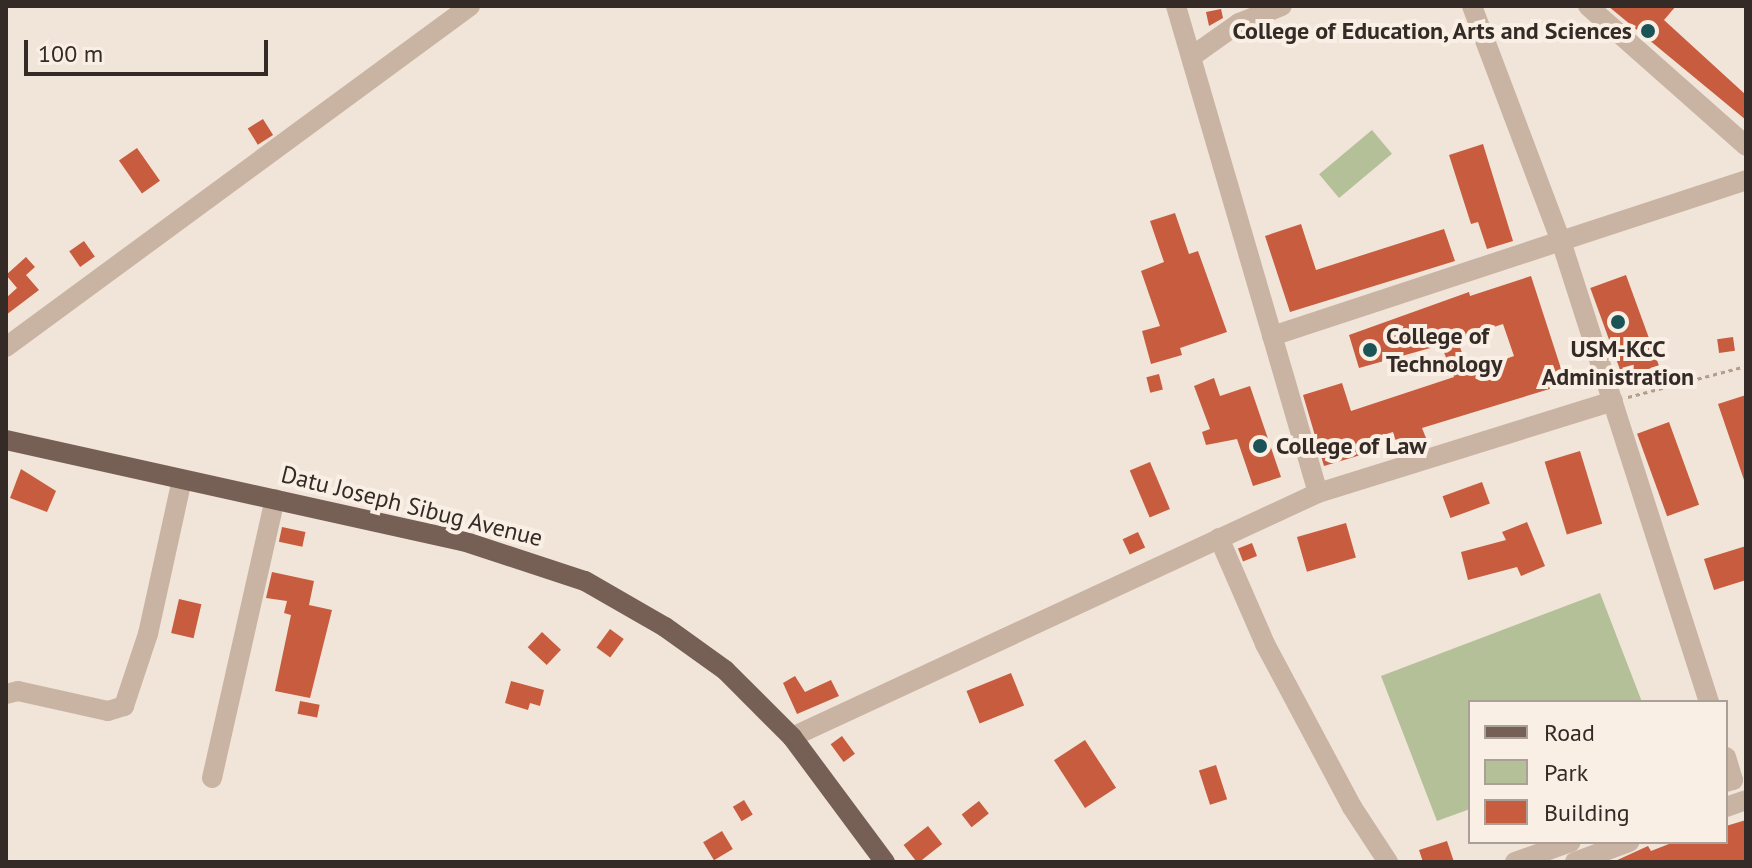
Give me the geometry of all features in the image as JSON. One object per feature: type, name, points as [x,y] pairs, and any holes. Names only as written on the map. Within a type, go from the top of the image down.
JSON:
[{"type":"main road","name":"Datu Joseph Sibug Avenue","points":[[6,440],[463,541],[585,581],[694,646],[792,737],[885,862]]},
{"type":"street","points":[[6,347],[470,6]]},
{"type":"street","points":[[1191,57],[1239,23],[1282,6]]},
{"type":"street","points":[[1472,6],[1561,241],[1708,700]]},
{"type":"street","points":[[1588,6],[1746,146]]},
{"type":"street","points":[[1177,8],[1318,493]]},
{"type":"street","points":[[1272,336],[1746,180]]},
{"type":"street","points":[[792,737],[1318,493],[1613,401]]},
{"type":"street","points":[[6,694],[18,691],[108,711],[124,706],[148,634],[182,480]]},
{"type":"street","points":[[212,778],[275,499]]},
{"type":"street","points":[[1211,541],[1352,807],[1388,862]]},
{"type":"street","points":[[1728,764],[1733,780],[1728,781]]},
{"type":"street","points":[[1515,862],[1565,844]]},
{"type":"street","points":[[1575,862],[1624,844]]},
{"type":"path","points":[[1613,401],[1746,366]]},
{"type":"green space","points":[[1372,130],[1392,154],[1339,198],[1319,174]]},
{"type":"green space","points":[[1600,593],[1641,700],[1468,700],[1468,810],[1437,821],[1381,676]]},
{"type":"building","points":[[1608,6],[1676,6],[1664,20],[1746,95],[1746,120]]},
{"type":"building","points":[[1221,9],[1223,18],[1209,26],[1206,12]]},
{"type":"building","points":[[263,119],[273,135],[258,145],[248,129]]},
{"type":"building","points":[[1483,144],[1513,241],[1487,249],[1478,222],[1471,224],[1449,155]]},
{"type":"building","points":[[137,148],[160,181],[142,193],[119,161]]},
{"type":"building","points":[[1175,213],[1189,254],[1198,251],[1227,332],[1180,348],[1182,355],[1151,364],[1142,331],[1160,326],[1141,271],[1164,262],[1150,221]]},
{"type":"building","points":[[1301,224],[1316,270],[1444,229],[1455,261],[1290,312],[1265,236]]},
{"type":"building","points":[[84,241],[95,257],[80,267],[69,251]]},
{"type":"building","points":[[26,257],[35,267],[26,275],[39,290],[6,315],[6,298],[17,288],[6,275]]},
{"type":"building","points":[[1626,275],[1659,365],[1623,378],[1590,288]]},
{"type":"building","points":[[1531,276],[1566,384],[1422,428],[1426,438],[1398,448],[1393,432],[1360,442],[1364,454],[1324,466],[1303,395],[1342,383],[1351,411],[1454,377],[1441,345],[1359,368],[1349,335],[1469,292],[1470,296]],"holes":[[[1503,324],[1514,356],[1469,372],[1457,339]]]},
{"type":"building","points":[[1733,337],[1735,351],[1719,353],[1717,339]]},
{"type":"building","points":[[1159,374],[1163,390],[1150,393],[1146,377]]},
{"type":"building","points":[[1214,378],[1220,396],[1250,386],[1281,477],[1253,486],[1237,439],[1206,445],[1202,432],[1210,429],[1194,386]]},
{"type":"building","points":[[1746,395],[1746,480],[1744,480],[1718,404]]},
{"type":"building","points":[[1669,422],[1699,505],[1667,516],[1637,434]]},
{"type":"building","points":[[1580,451],[1602,524],[1567,534],[1545,462]]},
{"type":"building","points":[[1150,462],[1170,509],[1150,518],[1130,471]]},
{"type":"building","points":[[21,469],[56,491],[47,512],[10,498]]},
{"type":"building","points":[[1482,482],[1490,504],[1450,518],[1443,496]]},
{"type":"building","points":[[1527,522],[1545,566],[1521,576],[1517,567],[1468,580],[1461,552],[1506,540],[1502,532]]},
{"type":"building","points":[[1346,523],[1356,558],[1307,572],[1297,537]]},
{"type":"building","points":[[282,527],[305,532],[302,547],[279,542]]},
{"type":"building","points":[[1138,532],[1145,547],[1130,555],[1123,539]]},
{"type":"building","points":[[1252,543],[1257,556],[1243,561],[1238,548]]},
{"type":"building","points":[[1746,546],[1746,580],[1714,590],[1704,559]]},
{"type":"building","points":[[272,572],[314,581],[309,605],[332,610],[310,698],[275,691],[291,615],[284,613],[287,601],[266,598]]},
{"type":"building","points":[[179,599],[201,604],[194,638],[171,633]]},
{"type":"building","points":[[610,629],[624,639],[610,658],[596,648]]},
{"type":"building","points":[[542,632],[561,650],[547,665],[528,647]]},
{"type":"building","points":[[1011,673],[1024,705],[980,723],[966,691]]},
{"type":"building","points":[[795,676],[805,692],[831,680],[839,696],[797,714],[783,683]]},
{"type":"building","points":[[511,681],[544,690],[540,706],[530,703],[528,710],[505,703]]},
{"type":"building","points":[[300,701],[320,705],[317,718],[298,714]]},
{"type":"building","points":[[842,736],[855,754],[844,762],[831,744]]},
{"type":"building","points":[[1085,740],[1116,788],[1085,808],[1054,760]]},
{"type":"building","points":[[1216,765],[1227,799],[1210,805],[1199,771]]},
{"type":"building","points":[[744,800],[753,815],[742,821],[733,807]]},
{"type":"building","points":[[979,801],[989,814],[972,827],[962,815]]},
{"type":"building","points":[[1746,820],[1746,862],[1613,862],[1648,846],[1651,851],[1669,844],[1728,844],[1728,825]]},
{"type":"building","points":[[928,826],[942,844],[919,862],[904,845]]},
{"type":"building","points":[[722,831],[733,849],[714,860],[703,842]]},
{"type":"building","points":[[1447,841],[1454,862],[1423,862],[1419,850]]},
{"type":"place","name":"College of Education, Arts and Sciences","points":[[1648,31]]},
{"type":"place","name":"USM-KCC Administration","points":[[1618,322]]},
{"type":"place","name":"College of Technology","points":[[1370,350]]},
{"type":"place","name":"College of Law","points":[[1260,446]]}]
